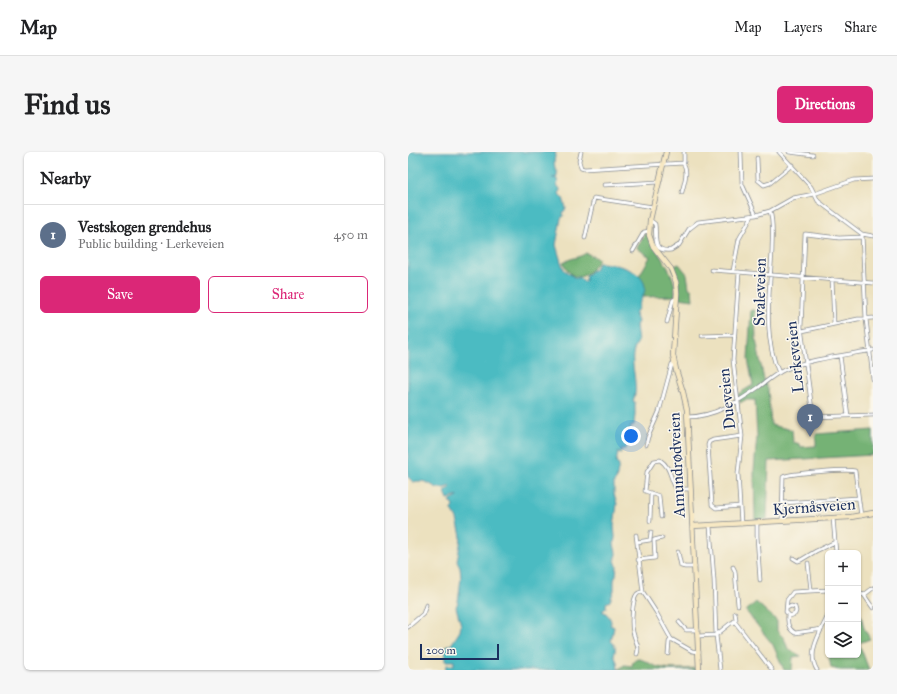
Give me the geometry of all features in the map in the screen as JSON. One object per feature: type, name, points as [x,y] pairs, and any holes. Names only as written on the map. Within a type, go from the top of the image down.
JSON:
[{"type":"main road","name":"Amundrødveien","points":[[666,152],[650,220],[649,231],[653,246],[674,273],[677,288],[673,346],[674,363],[685,400],[687,417],[699,670]]},
{"type":"main road","name":"Kjernåsveien","points":[[693,526],[861,516],[873,513]]},
{"type":"street","points":[[581,152],[579,163],[581,168],[584,169],[683,163]]},
{"type":"street","points":[[682,192],[686,172],[683,163],[684,152]]},
{"type":"street","points":[[740,152],[742,184],[756,215]]},
{"type":"street","points":[[789,152],[813,155]]},
{"type":"street","points":[[781,153],[811,187],[820,202],[862,235],[863,282],[866,318],[872,350],[873,379]]},
{"type":"street","points":[[757,158],[758,180],[764,185],[770,184],[792,165]]},
{"type":"street","points":[[650,220],[655,224],[654,236],[657,245],[668,251],[675,248],[689,229],[698,222],[756,215],[770,211],[793,198],[814,194],[854,180],[873,178]]},
{"type":"street","points":[[604,185],[659,182]]},
{"type":"street","points":[[585,238],[594,198],[653,207]]},
{"type":"street","name":"Svaleveien","points":[[770,211],[772,227],[768,310],[769,332],[775,361],[779,372]]},
{"type":"street","points":[[733,271],[739,239],[752,216]]},
{"type":"street","points":[[633,251],[644,232],[649,231]]},
{"type":"street","points":[[856,237],[858,231]]},
{"type":"street","name":"Lerkeveien","points":[[856,237],[839,238],[806,234],[803,277],[802,331],[813,417],[873,415]]},
{"type":"street","points":[[856,237],[862,235],[873,236]]},
{"type":"street","points":[[712,270],[873,283]]},
{"type":"street","name":"Dueveien","points":[[739,272],[734,335],[734,364],[742,436],[738,471],[741,524]]},
{"type":"street","points":[[832,279],[834,324]]},
{"type":"street","points":[[666,322],[673,300],[677,298]]},
{"type":"street","points":[[802,331],[866,318],[873,318]]},
{"type":"street","points":[[702,336],[734,335]]},
{"type":"street","points":[[687,417],[712,413],[738,402],[779,372],[790,368],[807,363],[872,350]]},
{"type":"street","points":[[840,356],[848,416]]},
{"type":"street","name":"Amundrødveien","points":[[646,445],[659,412],[672,364],[674,363]]},
{"type":"street","points":[[740,506],[716,508],[712,505],[708,445],[709,442],[713,440],[742,436]]},
{"type":"street","points":[[661,517],[659,496],[657,494],[645,491],[647,472],[654,461],[660,460],[665,463],[676,488],[691,489]]},
{"type":"street","points":[[782,521],[782,480],[785,476],[846,470],[853,470],[856,472],[861,516]]},
{"type":"street","points":[[650,521],[651,493]]},
{"type":"street","points":[[782,503],[858,498]]},
{"type":"street","points":[[833,518],[836,550]]},
{"type":"street","name":"Kjernåsveien","points":[[757,523],[756,536],[760,580]]},
{"type":"street","points":[[710,526],[716,635],[720,670]]},
{"type":"street","points":[[637,542],[650,540],[651,532]]},
{"type":"street","points":[[636,535],[643,592],[671,639],[692,651],[699,652]]},
{"type":"street","points":[[638,560],[655,558],[654,540],[662,538]]},
{"type":"street","points":[[793,558],[800,560],[816,550],[835,542]]},
{"type":"street","points":[[678,552],[681,566],[695,567]]},
{"type":"street","points":[[808,563],[811,590]]},
{"type":"street","points":[[733,567],[735,571],[738,605]]},
{"type":"street","points":[[864,596],[873,588]]},
{"type":"street","points":[[822,629],[795,633],[788,625],[788,615],[786,612],[787,600],[793,592],[825,590]]},
{"type":"street","points":[[637,654],[638,648],[633,632],[632,617],[636,596],[639,592],[643,592]]},
{"type":"street","points":[[861,594],[864,596],[873,608]]},
{"type":"street","points":[[408,627],[423,614],[426,605]]},
{"type":"street","points":[[787,608],[793,606],[796,611],[794,615],[788,615]]},
{"type":"street","points":[[698,636],[716,635],[734,622],[736,619],[735,613]]},
{"type":"street","points":[[679,622],[686,630],[698,630]]},
{"type":"street","points":[[734,622],[738,624],[772,670]]},
{"type":"street","points":[[817,670],[812,655],[825,622]]},
{"type":"street","points":[[668,654],[669,642],[671,639]]},
{"type":"green space","points":[[648,232],[651,242],[670,272],[674,283],[675,296],[643,297],[644,288],[639,276],[650,257],[637,248],[645,233]]},
{"type":"green space","points":[[586,253],[599,259],[590,271],[581,277],[572,275],[567,270],[563,262]]},
{"type":"green space","points":[[679,264],[687,274],[689,288],[692,290],[693,300],[679,298],[678,282],[672,267]]},
{"type":"green space","points":[[751,310],[755,310],[756,340],[764,380],[768,389],[771,425],[792,430],[793,442],[800,444],[801,447],[816,446],[816,434],[873,430],[873,455],[769,461],[767,519],[755,520],[754,470],[757,436],[755,400],[745,400],[740,403],[738,394],[753,385],[748,359]]},
{"type":"green space","points":[[756,602],[777,621],[777,631],[784,638],[788,649],[801,656],[793,657],[792,670],[784,670],[773,645],[746,611]]},
{"type":"green space","points":[[861,615],[864,628],[870,639],[861,642]]},
{"type":"green space","points":[[861,648],[869,670],[840,670],[831,668],[829,658],[861,658]]},
{"type":"green space","points":[[637,659],[663,668],[697,668],[697,670],[618,670],[624,665],[632,666],[633,662]]},
{"type":"water","points":[[408,152],[556,152],[554,162],[557,177],[552,178],[556,178],[558,182],[557,185],[560,189],[559,194],[563,198],[566,208],[563,213],[564,216],[561,218],[556,245],[564,270],[575,278],[580,278],[584,282],[591,271],[595,270],[598,263],[611,264],[633,271],[643,281],[645,287],[643,295],[635,313],[638,322],[636,325],[638,342],[634,348],[633,355],[635,386],[633,401],[635,402],[634,425],[630,427],[631,435],[625,449],[621,449],[621,453],[618,452],[616,463],[619,465],[616,480],[614,482],[614,494],[617,504],[614,526],[614,544],[616,553],[615,560],[617,566],[616,575],[614,580],[614,590],[610,601],[606,603],[606,608],[602,611],[606,613],[610,619],[610,625],[614,627],[611,641],[615,647],[614,655],[618,670],[445,670],[447,665],[454,665],[454,661],[445,661],[445,652],[447,645],[451,645],[460,631],[461,625],[456,607],[461,578],[460,567],[457,561],[461,536],[457,519],[452,510],[453,506],[450,501],[458,496],[448,499],[445,492],[451,487],[439,488],[424,482],[413,482],[408,477]]},
{"type":"place","name":"Vestskogen grendehus","points":[[810,437]]}]
